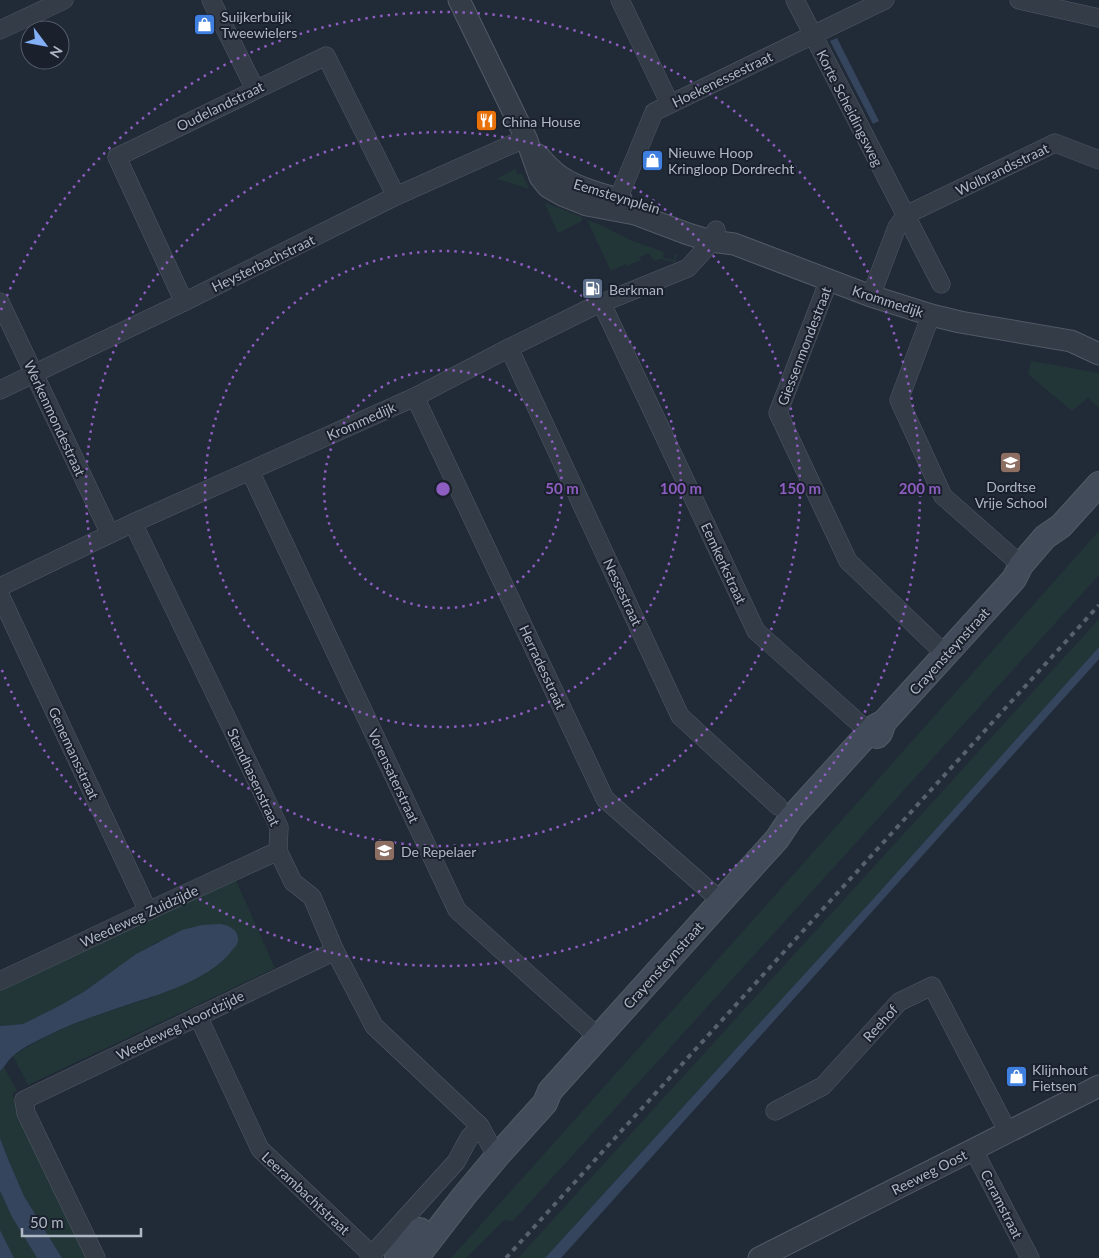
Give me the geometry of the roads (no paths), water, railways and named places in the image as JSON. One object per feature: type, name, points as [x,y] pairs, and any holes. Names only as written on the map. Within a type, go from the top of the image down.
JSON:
[{"type":"main road","name":"Crayensteynstraat","points":[[416,1258],[496,1151],[545,1103],[550,1091],[777,839],[798,825],[880,734],[877,727],[1018,572],[1045,538],[1061,526],[1099,484]]},
{"type":"main road","name":"Crayensteynstraat","points":[[397,1258],[476,1163],[496,1151]]},
{"type":"street","points":[[0,30],[64,0]]},
{"type":"street","points":[[211,0],[255,89]]},
{"type":"street","name":"Eemsteynplein","points":[[459,0],[526,138],[548,167],[571,183],[597,193],[635,214],[681,232],[714,235]]},
{"type":"street","points":[[620,0],[670,104]]},
{"type":"street","name":"Korte Scheidingsweg","points":[[796,0],[940,284]]},
{"type":"street","name":"Hoekenessestraat","points":[[616,204],[654,112],[885,0]]},
{"type":"street","points":[[1019,0],[1099,18]]},
{"type":"street","name":"Oudelandstraat","points":[[184,302],[117,157],[326,56],[396,196]]},
{"type":"street","name":"Heysterbachstraat","points":[[0,390],[184,302],[396,196],[526,138]]},
{"type":"street","name":"Wolbrandsstraat","points":[[906,215],[1055,143],[1099,160]]},
{"type":"street","points":[[871,296],[897,227],[906,215]]},
{"type":"street","name":"Krommedijk","points":[[0,587],[133,523],[415,397],[592,307],[688,268],[707,247],[714,235],[871,296],[931,315],[960,322],[1071,341],[1099,340]]},
{"type":"street","name":"Giessenmondestraat","points":[[828,280],[778,413],[848,561],[945,654]]},
{"type":"street","name":"Werkenmondestraat","points":[[0,302],[110,534]]},
{"type":"street","name":"Eemkerkstraat","points":[[602,304],[756,631],[877,727]]},
{"type":"street","points":[[931,315],[899,400],[943,496],[1018,572]]},
{"type":"street","name":"Krommedijk","points":[[1071,341],[1099,354]]},
{"type":"street","name":"Nessestraat","points":[[509,348],[680,716],[778,806]]},
{"type":"street","name":"Herradesstraat","points":[[415,397],[605,799],[721,901]]},
{"type":"street","name":"Vorensaterstraat","points":[[250,471],[457,910],[598,1037]]},
{"type":"street","name":"Standhasenstraat","points":[[133,523],[279,827],[278,851],[293,882],[312,897],[335,951],[374,1026],[480,1126],[496,1151]]},
{"type":"street","name":"Genemansstraat","points":[[0,596],[148,911]]},
{"type":"street","name":"Weedeweg Zuidzijde","points":[[0,981],[278,851]]},
{"type":"street","name":"Weedeweg Noordzijde","points":[[96,1258],[26,1113],[24,1100],[335,951]]},
{"type":"street","name":"Reehof","points":[[775,1111],[823,1086],[899,1002],[932,986],[1008,1132]]},
{"type":"street","name":"Leerambachtstraat","points":[[198,1016],[260,1149],[371,1256]]},
{"type":"street","name":"Reeweg Oost","points":[[759,1258],[1099,1086]]},
{"type":"street","points":[[371,1256],[456,1162],[468,1138],[480,1126]]},
{"type":"street","name":"Ceramstraat","points":[[974,1149],[1030,1258]]},
{"type":"water","points":[[837,38],[879,121],[873,124],[830,41]]},
{"type":"water","points":[[1099,647],[1099,659],[561,1258],[545,1258],[874,898]]},
{"type":"water","points":[[220,924],[234,930],[238,936],[238,942],[222,961],[209,971],[176,988],[88,1018],[55,1032],[21,1050],[0,1071],[0,1026],[23,1024],[59,1006],[85,991],[136,954],[182,930],[202,925]]},
{"type":"water","points":[[0,1138],[24,1196],[62,1258],[37,1258],[12,1217],[0,1191]]},
{"type":"water","points":[[0,1230],[14,1258],[0,1258]]},
{"type":"railway","points":[[506,1258],[1099,605]]},
{"type":"place","name":"Suijkerbuijk Tweewielers","points":[[205,24]]},
{"type":"place","name":"China House","points":[[486,121]]},
{"type":"place","name":"Nieuwe Hoop Kringloop Dordrecht","points":[[652,160]]},
{"type":"place","name":"Berkman","points":[[593,289]]},
{"type":"place","name":"Dordtse Vrije School","points":[[1011,463]]},
{"type":"place","name":"De Repelaer","points":[[385,851]]},
{"type":"place","name":"Klijnhout Fietsen","points":[[1016,1077]]}]
